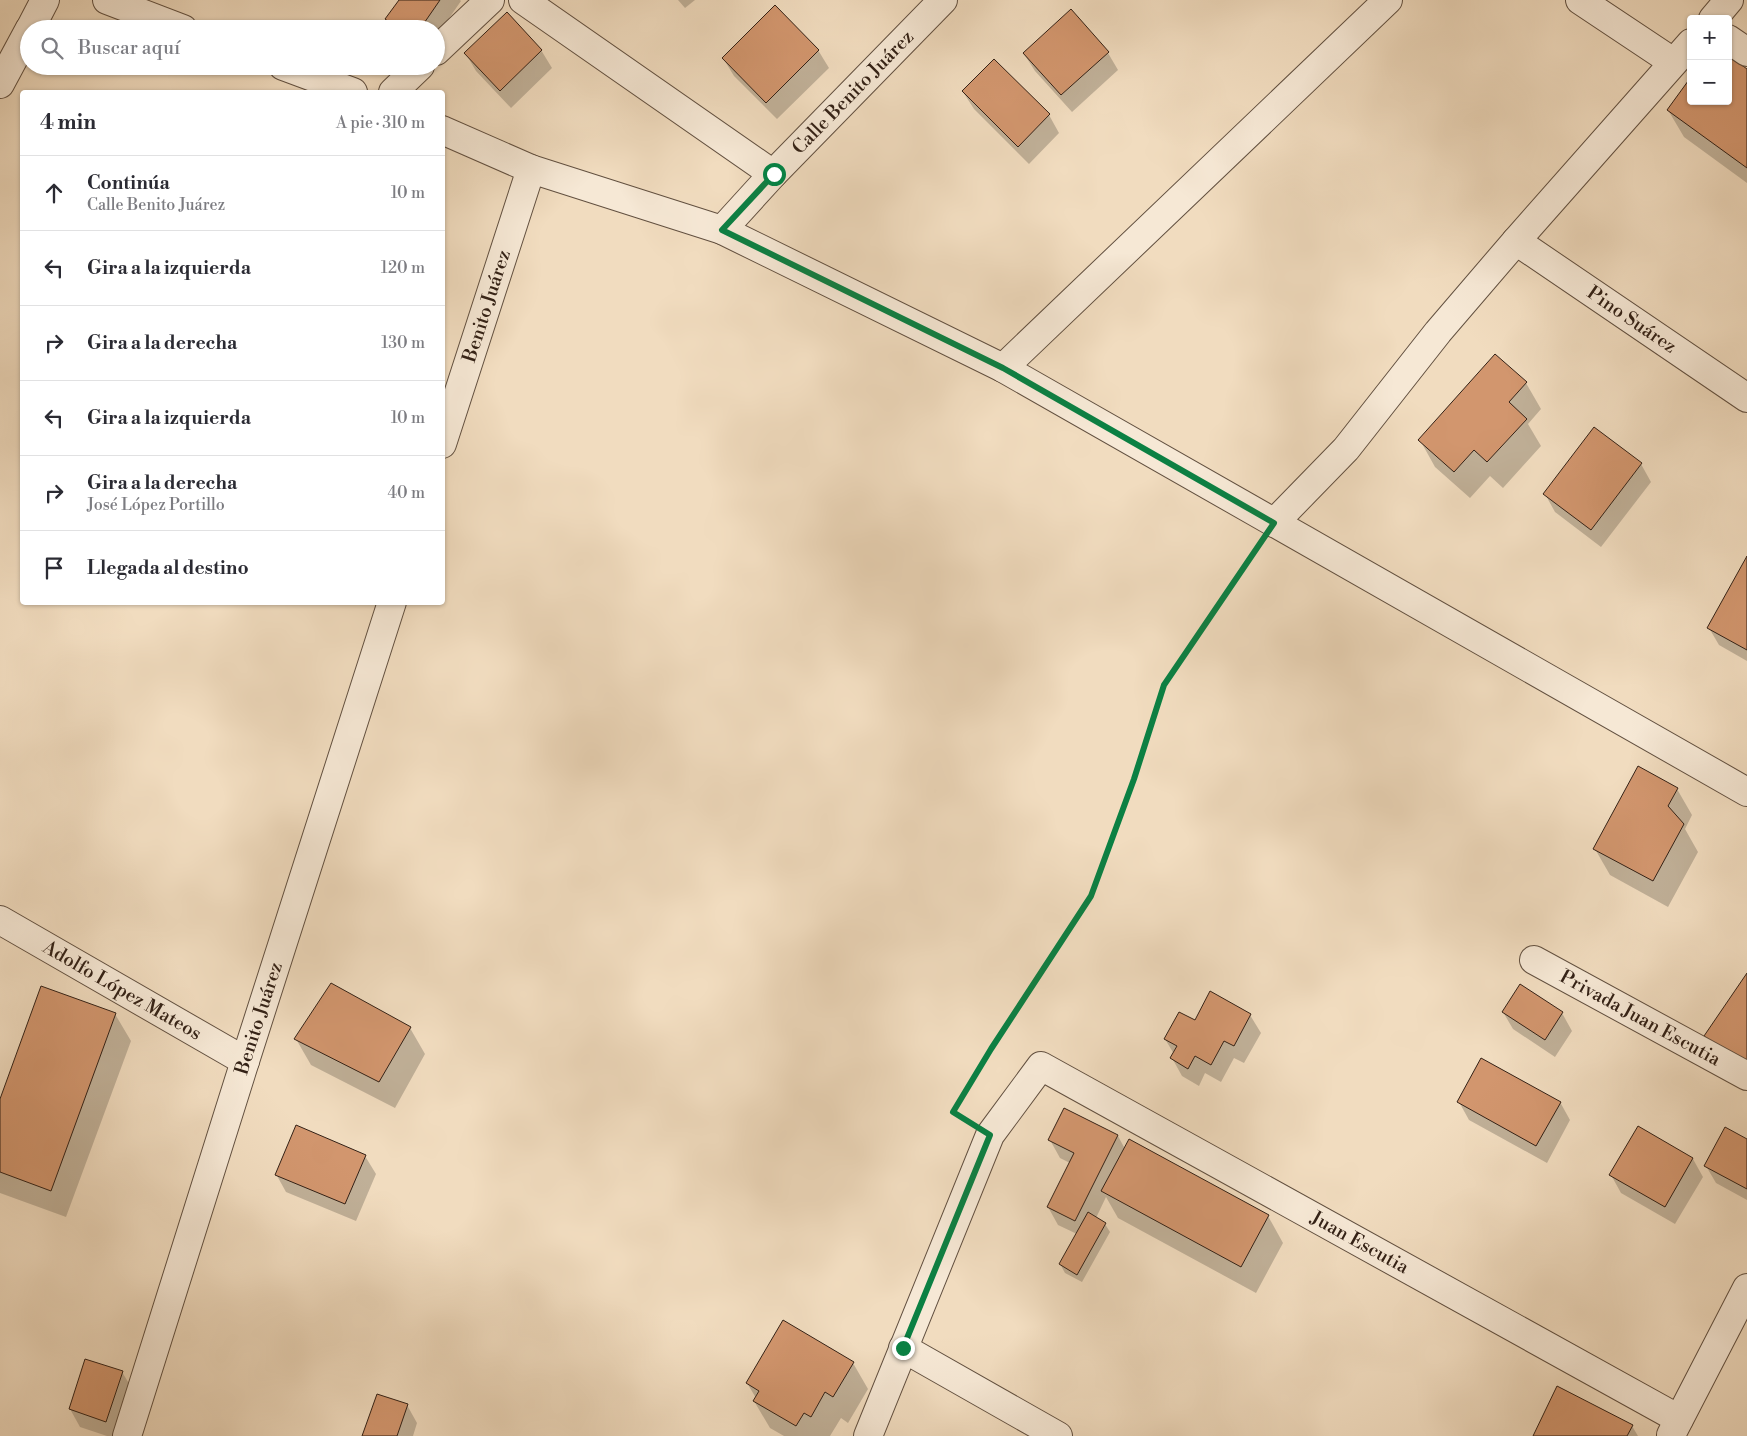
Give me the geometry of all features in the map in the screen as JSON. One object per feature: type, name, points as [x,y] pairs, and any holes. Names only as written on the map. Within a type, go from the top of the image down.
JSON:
[{"type":"street","points":[[34,20],[45,0]]},
{"type":"street","points":[[107,0],[159,20]]},
{"type":"street","points":[[445,42],[490,0]]},
{"type":"street","points":[[523,0],[774,174]]},
{"type":"street","name":"Calle Benito Juárez","points":[[722,230],[943,0]]},
{"type":"street","points":[[1003,368],[1388,0]]},
{"type":"street","points":[[1274,523],[1346,449],[1438,332],[1682,52],[1580,0]]},
{"type":"street","points":[[1716,15],[1729,0]]},
{"type":"street","points":[[1732,42],[1747,52]]},
{"type":"street","points":[[0,84],[20,47]]},
{"type":"street","points":[[307,75],[348,90]]},
{"type":"street","points":[[394,90],[410,75]]},
{"type":"street","points":[[445,131],[531,169],[722,230],[1003,368],[1747,792]]},
{"type":"street","name":"Benito Juárez","points":[[445,435],[531,169]]},
{"type":"street","name":"Pino Suárez","points":[[1516,241],[1747,398]]},
{"type":"street","name":"Benito Juárez","points":[[127,1436],[391,605]]},
{"type":"street","name":"Adolfo López Mateos","points":[[0,920],[245,1061]]},
{"type":"street","name":"Privada Juan Escutia","points":[[1534,960],[1747,1076]]},
{"type":"street","name":"Juan Escutia","points":[[990,1135],[1041,1066],[1674,1428]]},
{"type":"street","points":[[868,1436],[990,1135]]},
{"type":"street","points":[[1674,1428],[1747,1288]]},
{"type":"street","points":[[903,1348],[1058,1436]]},
{"type":"path","points":[[990,1135],[953,1112],[991,1049],[1091,896],[1134,779],[1164,685],[1274,523]]},
{"type":"building","points":[[399,0],[440,0],[426,20],[385,19]]},
{"type":"building","points":[[775,5],[819,50],[766,103],[722,58]]},
{"type":"building","points":[[1071,9],[1109,52],[1061,95],[1023,53]]},
{"type":"building","points":[[507,12],[542,50],[500,91],[464,53]]},
{"type":"building","points":[[1732,58],[1747,69],[1747,168],[1667,110],[1687,82],[1687,105],[1732,105]]},
{"type":"building","points":[[994,59],[1050,114],[1018,147],[962,91]]},
{"type":"building","points":[[1495,354],[1527,382],[1509,402],[1527,419],[1487,462],[1474,450],[1454,472],[1418,440]]},
{"type":"building","points":[[1594,427],[1642,463],[1591,530],[1543,494]]},
{"type":"building","points":[[1747,556],[1747,650],[1707,628]]},
{"type":"building","points":[[1638,766],[1678,788],[1668,806],[1684,824],[1653,881],[1593,849]]},
{"type":"building","points":[[1747,973],[1747,1065],[1704,1036]]},
{"type":"building","points":[[331,983],[411,1027],[379,1082],[294,1039]]},
{"type":"building","points":[[1520,984],[1563,1012],[1545,1040],[1502,1012]]},
{"type":"building","points":[[41,986],[116,1013],[51,1191],[0,1172],[0,1099]]},
{"type":"building","points":[[1210,991],[1251,1014],[1234,1046],[1224,1041],[1211,1065],[1195,1056],[1188,1069],[1170,1058],[1177,1046],[1164,1039],[1179,1012],[1195,1020]]},
{"type":"building","points":[[1481,1058],[1561,1102],[1536,1146],[1457,1102]]},
{"type":"building","points":[[1064,1108],[1118,1135],[1075,1221],[1047,1207],[1074,1153],[1048,1140]]},
{"type":"building","points":[[296,1125],[366,1155],[345,1204],[275,1175]]},
{"type":"building","points":[[1638,1126],[1693,1158],[1665,1207],[1609,1175]]},
{"type":"building","points":[[1725,1127],[1747,1139],[1747,1189],[1704,1166]]},
{"type":"building","points":[[1129,1139],[1269,1215],[1241,1267],[1101,1191]]},
{"type":"building","points":[[1088,1212],[1106,1223],[1077,1275],[1059,1264]]},
{"type":"building","points":[[783,1320],[854,1362],[833,1397],[825,1392],[811,1417],[804,1413],[796,1426],[753,1401],[759,1391],[746,1383]]},
{"type":"building","points":[[85,1359],[123,1371],[106,1422],[69,1409]]},
{"type":"building","points":[[1557,1386],[1633,1425],[1627,1436],[1533,1436]]},
{"type":"building","points":[[377,1394],[408,1404],[397,1436],[362,1436]]},
{"type":"route","points":[[774,174],[722,230],[1003,368],[1274,523],[1164,685],[1134,779],[1091,896],[991,1049],[953,1112],[990,1135],[903,1348]]}]
